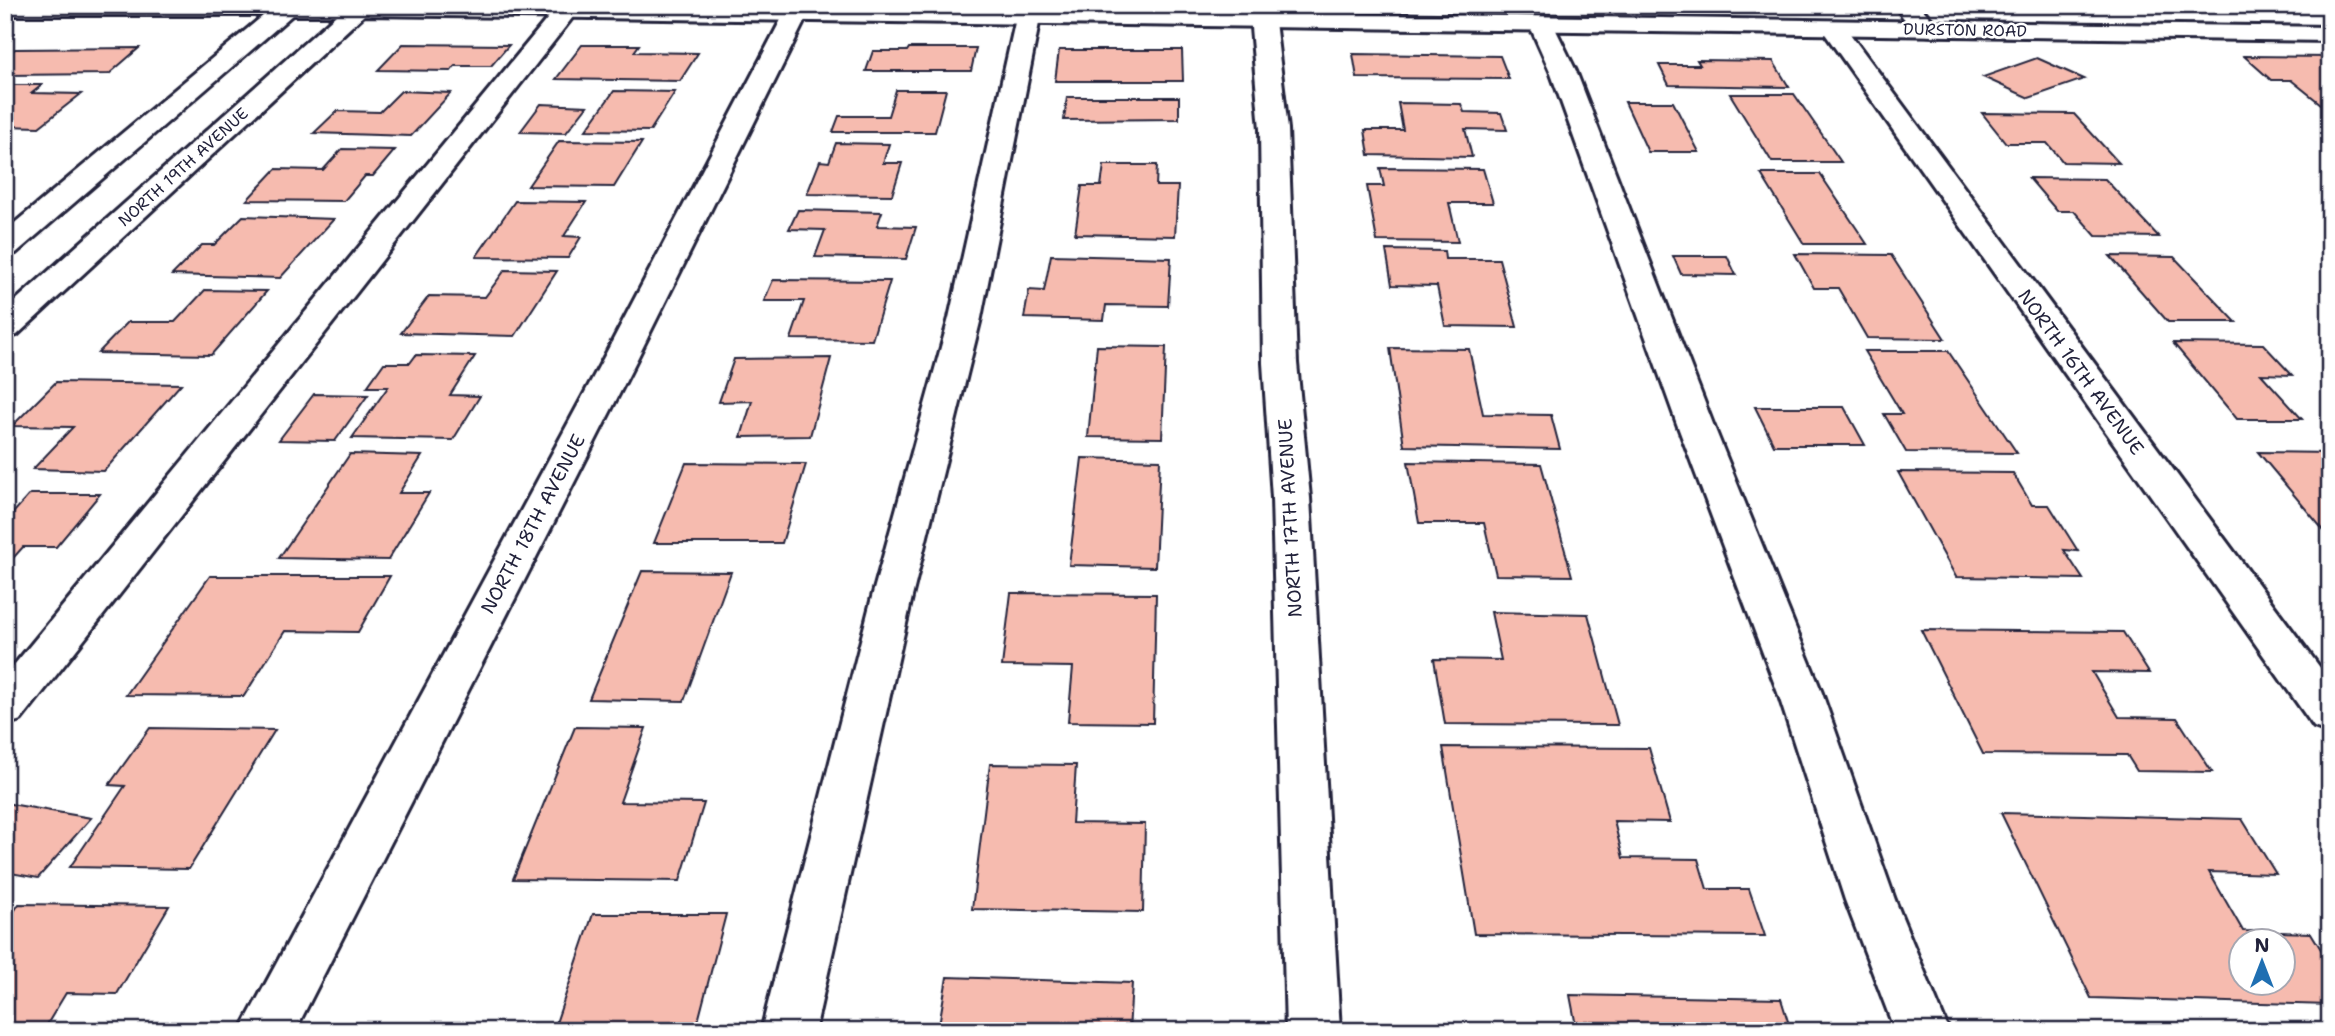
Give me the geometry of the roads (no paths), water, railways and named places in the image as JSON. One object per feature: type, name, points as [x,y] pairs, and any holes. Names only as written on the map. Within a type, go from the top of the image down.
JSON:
[{"type":"main road","points":[[1906,5],[1929,30]]},
{"type":"main road","points":[[5,247],[289,6]]},
{"type":"main road","name":"DURSTON ROAD","points":[[5,8],[289,6],[1028,18],[1263,13],[1541,23],[2330,34]]},
{"type":"main road","name":"NORTH 19TH AVENUE","points":[[5,328],[360,7]]},
{"type":"main road","points":[[5,708],[565,12]]},
{"type":"main road","name":"NORTH 17TH AVENUE","points":[[1263,13],[1273,129],[1280,363],[1291,498],[1312,1031]]},
{"type":"main road","name":"NORTH 18TH AVENUE","points":[[267,1031],[620,359],[795,16]]},
{"type":"main road","points":[[788,1031],[892,597],[965,318],[1028,18]]},
{"type":"main road","points":[[1541,23],[1563,71],[1695,424],[1800,693],[1870,900],[1922,1031]]},
{"type":"main road","name":"NORTH 16TH AVENUE","points":[[1833,28],[2330,715]]}]
